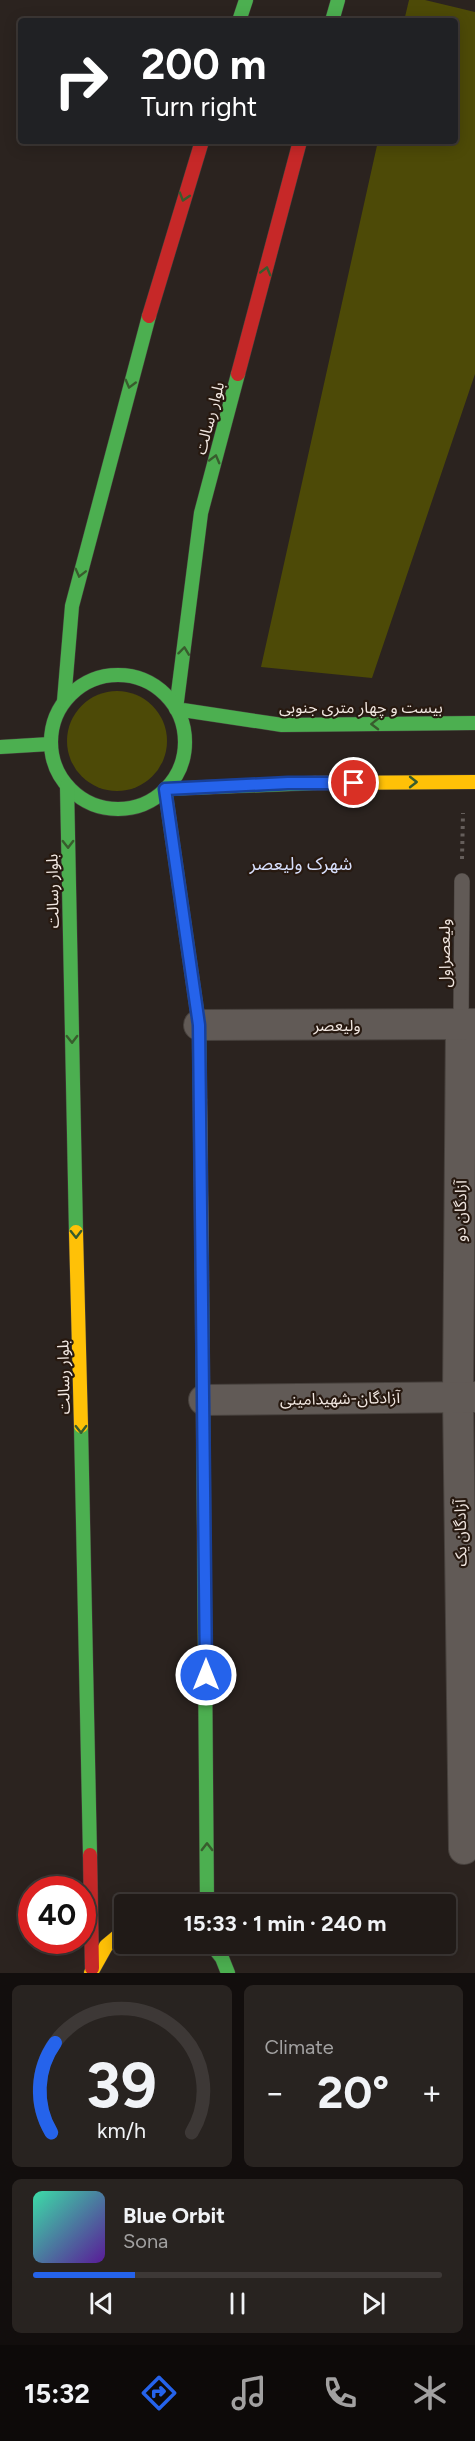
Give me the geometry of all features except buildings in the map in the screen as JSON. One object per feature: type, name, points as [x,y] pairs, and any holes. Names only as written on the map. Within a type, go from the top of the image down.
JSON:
[{"type":"street","points":[[240,18],[246,0]]},
{"type":"street","points":[[333,18],[338,0]]},
{"type":"street","points":[[64,701],[81,686],[100,677],[122,675],[144,680],[162,692],[176,709],[183,729],[184,751],[178,771],[165,789],[148,802],[126,809],[105,808],[84,800],[67,786],[55,766],[50,744],[54,721],[64,701],[72,606],[159,279],[201,144]]},
{"type":"street","name":"بلوار رسالت","points":[[176,709],[201,513],[299,144]]},
{"type":"street","name":"بیست و چهار متری جنوبی","points":[[176,709],[282,725],[475,723]]},
{"type":"street","points":[[0,747],[50,744]]},
{"type":"street","points":[[165,789],[288,783],[469,782]]},
{"type":"street","name":"بلوار رسالت","points":[[67,786],[92,1970]]},
{"type":"street","points":[[165,789],[199,1025],[207,1894]]},
{"type":"street","name":"ولیعصر","points":[[199,1025],[468,1024]]},
{"type":"street","name":"آزادگان دو","points":[[466,1397],[468,1024]]},
{"type":"street","name":"آزادگان-شهیدامینی","points":[[204,1400],[466,1397]]},
{"type":"street","name":"آزادگان یک","points":[[464,1849],[466,1397]]},
{"type":"street","points":[[92,1970],[106,1946],[114,1939]]},
{"type":"street","points":[[219,1954],[228,1973]]},
{"type":"lane","name":"ولیعصراول","points":[[462,881],[468,1024]]},
{"type":"path","points":[[462,881],[469,782]]},
{"type":"shaded area","points":[[409,0],[425,0],[475,12],[475,374],[372,678],[261,667],[377,144],[458,144],[458,18],[405,18]]},
{"type":"shaded area","points":[[117,691],[136,695],[152,706],[163,722],[167,741],[163,760],[152,776],[136,787],[117,791],[98,787],[82,776],[71,760],[67,741],[71,722],[82,706],[98,695]]},
{"type":"traffic: fast","points":[[240,18],[246,0]]},
{"type":"traffic: fast","points":[[333,18],[338,0]]},
{"type":"traffic: fast","points":[[64,701],[72,606],[149,316]]},
{"type":"traffic: fast","points":[[238,374],[201,513],[176,709],[282,725],[475,723]]},
{"type":"traffic: fast","points":[[118,675],[143,680],[165,695],[180,717],[185,742],[180,767],[165,789],[143,804],[118,809],[93,804],[71,789],[56,767],[51,742],[56,717],[71,695],[93,680],[118,675]]},
{"type":"traffic: fast","points":[[0,747],[50,744]]},
{"type":"traffic: fast","points":[[200,1100],[199,1025],[165,789],[315,783]]},
{"type":"traffic: fast","points":[[67,786],[76,1232]]},
{"type":"traffic: fast","points":[[202,1282],[207,1894]]},
{"type":"traffic: fast","points":[[81,1426],[90,1855]]},
{"type":"traffic: fast","points":[[219,1954],[228,1973]]},
{"type":"traffic: slow","points":[[315,783],[475,782]]},
{"type":"traffic: slow","points":[[200,1100],[202,1282]]},
{"type":"traffic: slow","points":[[76,1232],[81,1426]]},
{"type":"traffic: slow","points":[[91,1973],[106,1946],[114,1939]]},
{"type":"traffic: jam","points":[[149,316],[201,144]]},
{"type":"traffic: jam","points":[[238,374],[299,144]]},
{"type":"traffic: jam","points":[[90,1855],[92,1968]]},
{"type":"district","name":"شهرک ولیعصر","points":[[301,864]]},
{"type":"route","points":[[206,1675],[199,1025],[165,789],[288,783],[354,783]]}]
